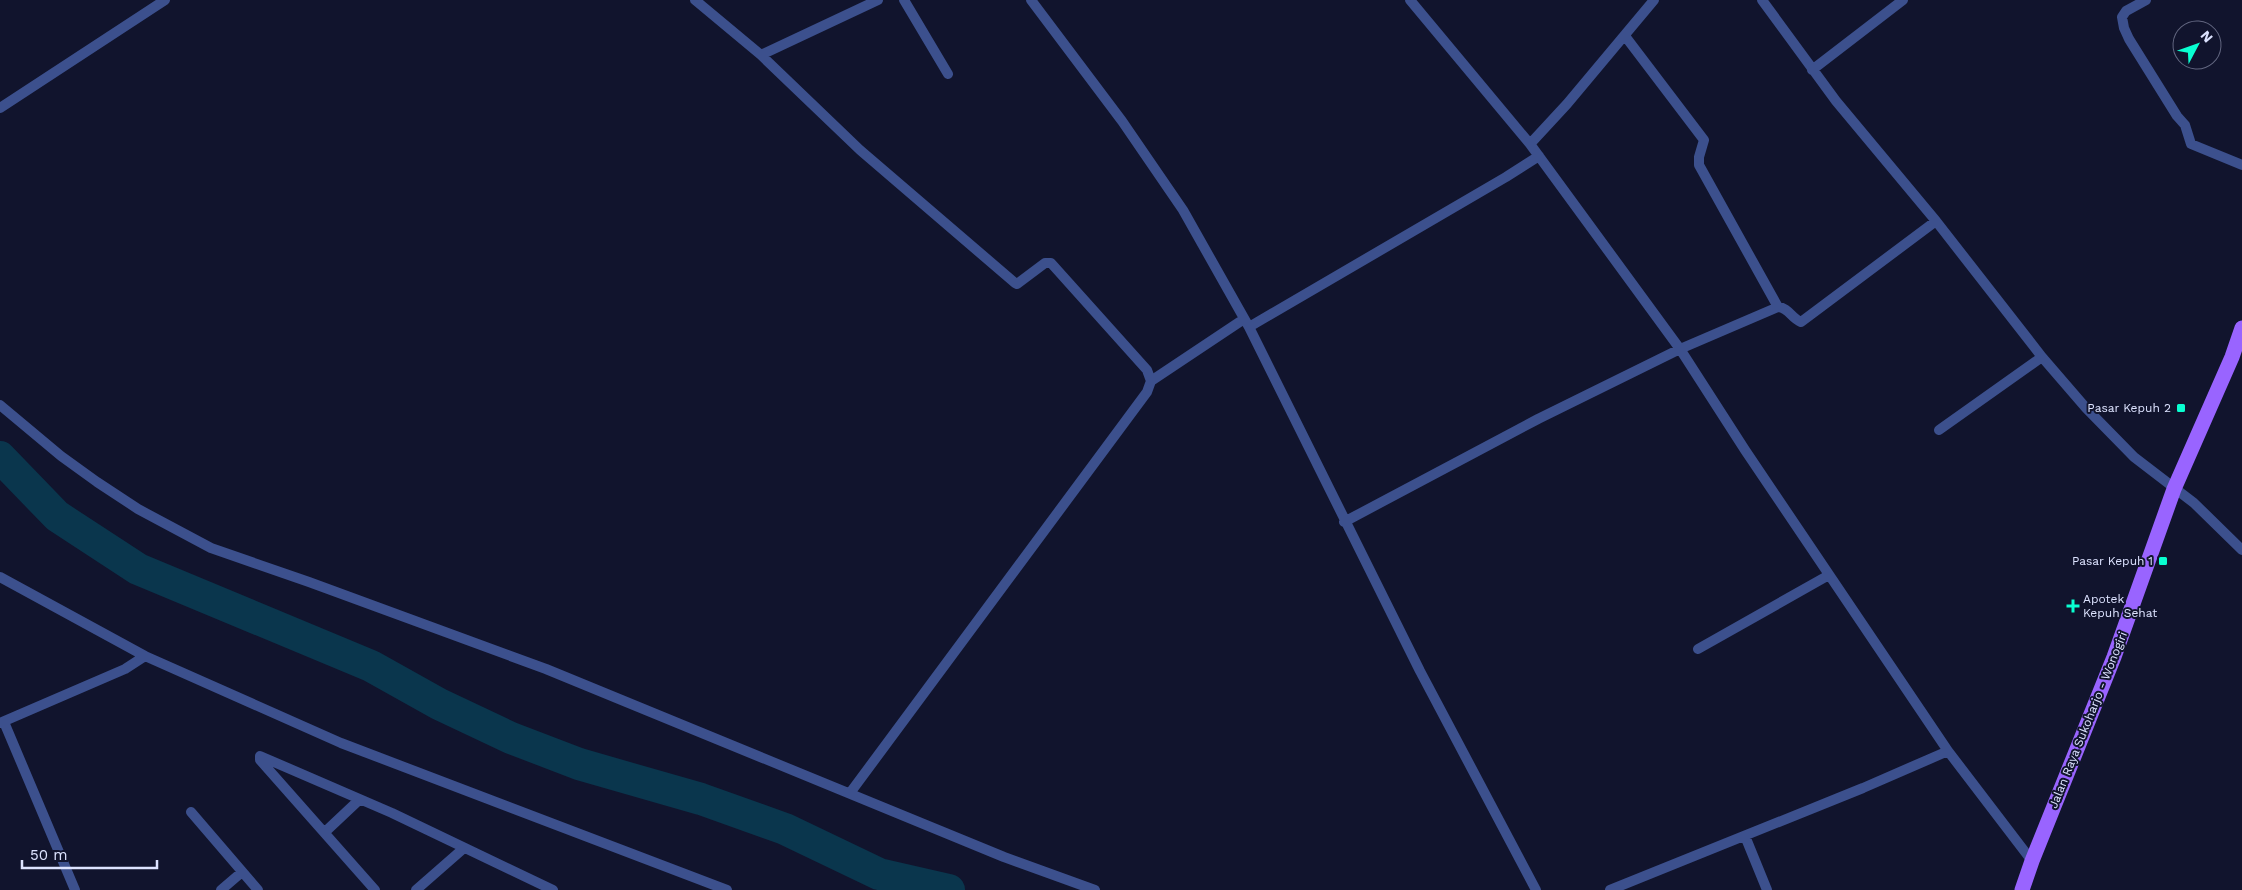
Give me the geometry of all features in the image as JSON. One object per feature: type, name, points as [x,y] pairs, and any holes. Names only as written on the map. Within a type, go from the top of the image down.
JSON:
[{"type":"main road","name":"Jalan Raya Sukoharjo - Wonogiri","points":[[2022,890],[2114,657],[2174,489],[2232,357],[2242,328]]},
{"type":"street","points":[[0,108],[165,0]]},
{"type":"street","points":[[695,0],[761,55],[860,150],[1015,283],[1017,284],[1045,263],[1051,263],[1147,370],[1151,381]]},
{"type":"street","points":[[761,55],[878,0]]},
{"type":"street","points":[[904,0],[948,74]]},
{"type":"street","points":[[1031,0],[1122,121],[1183,210],[1246,323],[1344,522],[1536,890]]},
{"type":"street","points":[[1410,0],[1530,144],[1680,349],[1948,751],[2032,861]]},
{"type":"street","points":[[1530,144],[1625,36],[1654,0]]},
{"type":"street","points":[[1762,0],[1812,70],[1936,221],[2042,357],[2134,458],[2194,502],[2242,550]]},
{"type":"street","points":[[1812,70],[1903,0]]},
{"type":"street","points":[[2146,0],[2126,11],[2122,17],[2129,39],[2177,116],[2185,125],[2191,144],[2242,165]]},
{"type":"street","points":[[1625,36],[1704,140],[1698,157],[1699,165],[1778,307]]},
{"type":"street","points":[[850,793],[1147,392],[1151,381],[1246,323],[1506,177],[1539,156]]},
{"type":"street","points":[[1344,522],[1538,419],[1680,349],[1778,307],[1787,310],[1798,320],[1805,320],[1936,221]]},
{"type":"street","points":[[1939,430],[2042,357]]},
{"type":"street","points":[[0,405],[61,456],[97,482],[138,509],[211,548],[546,669],[1004,857],[1095,890]]},
{"type":"street","points":[[1698,649],[1829,575]]},
{"type":"street","points":[[0,577],[145,656],[341,743],[727,890]]},
{"type":"street","points":[[76,890],[2,723],[125,669],[145,656]]},
{"type":"street","points":[[1610,890],[1948,751]]},
{"type":"street","points":[[375,890],[260,760],[260,756],[392,814],[553,890]]},
{"type":"street","points":[[324,832],[359,800]]},
{"type":"street","points":[[191,812],[258,890]]},
{"type":"street","points":[[1745,836],[1767,890]]},
{"type":"street","points":[[416,890],[464,848]]},
{"type":"street","points":[[221,890],[242,872]]},
{"type":"waterway","points":[[0,457],[57,516],[138,569],[371,666],[439,704],[511,738],[579,764],[701,799],[785,829],[879,874],[949,890]]},
{"type":"place","name":"Pasar Kepuh 2","points":[[2181,408]]},
{"type":"place","name":"Pasar Kepuh 1","points":[[2163,561]]},
{"type":"place","name":"Apotek Kepuh Sehat","points":[[2073,606]]}]
